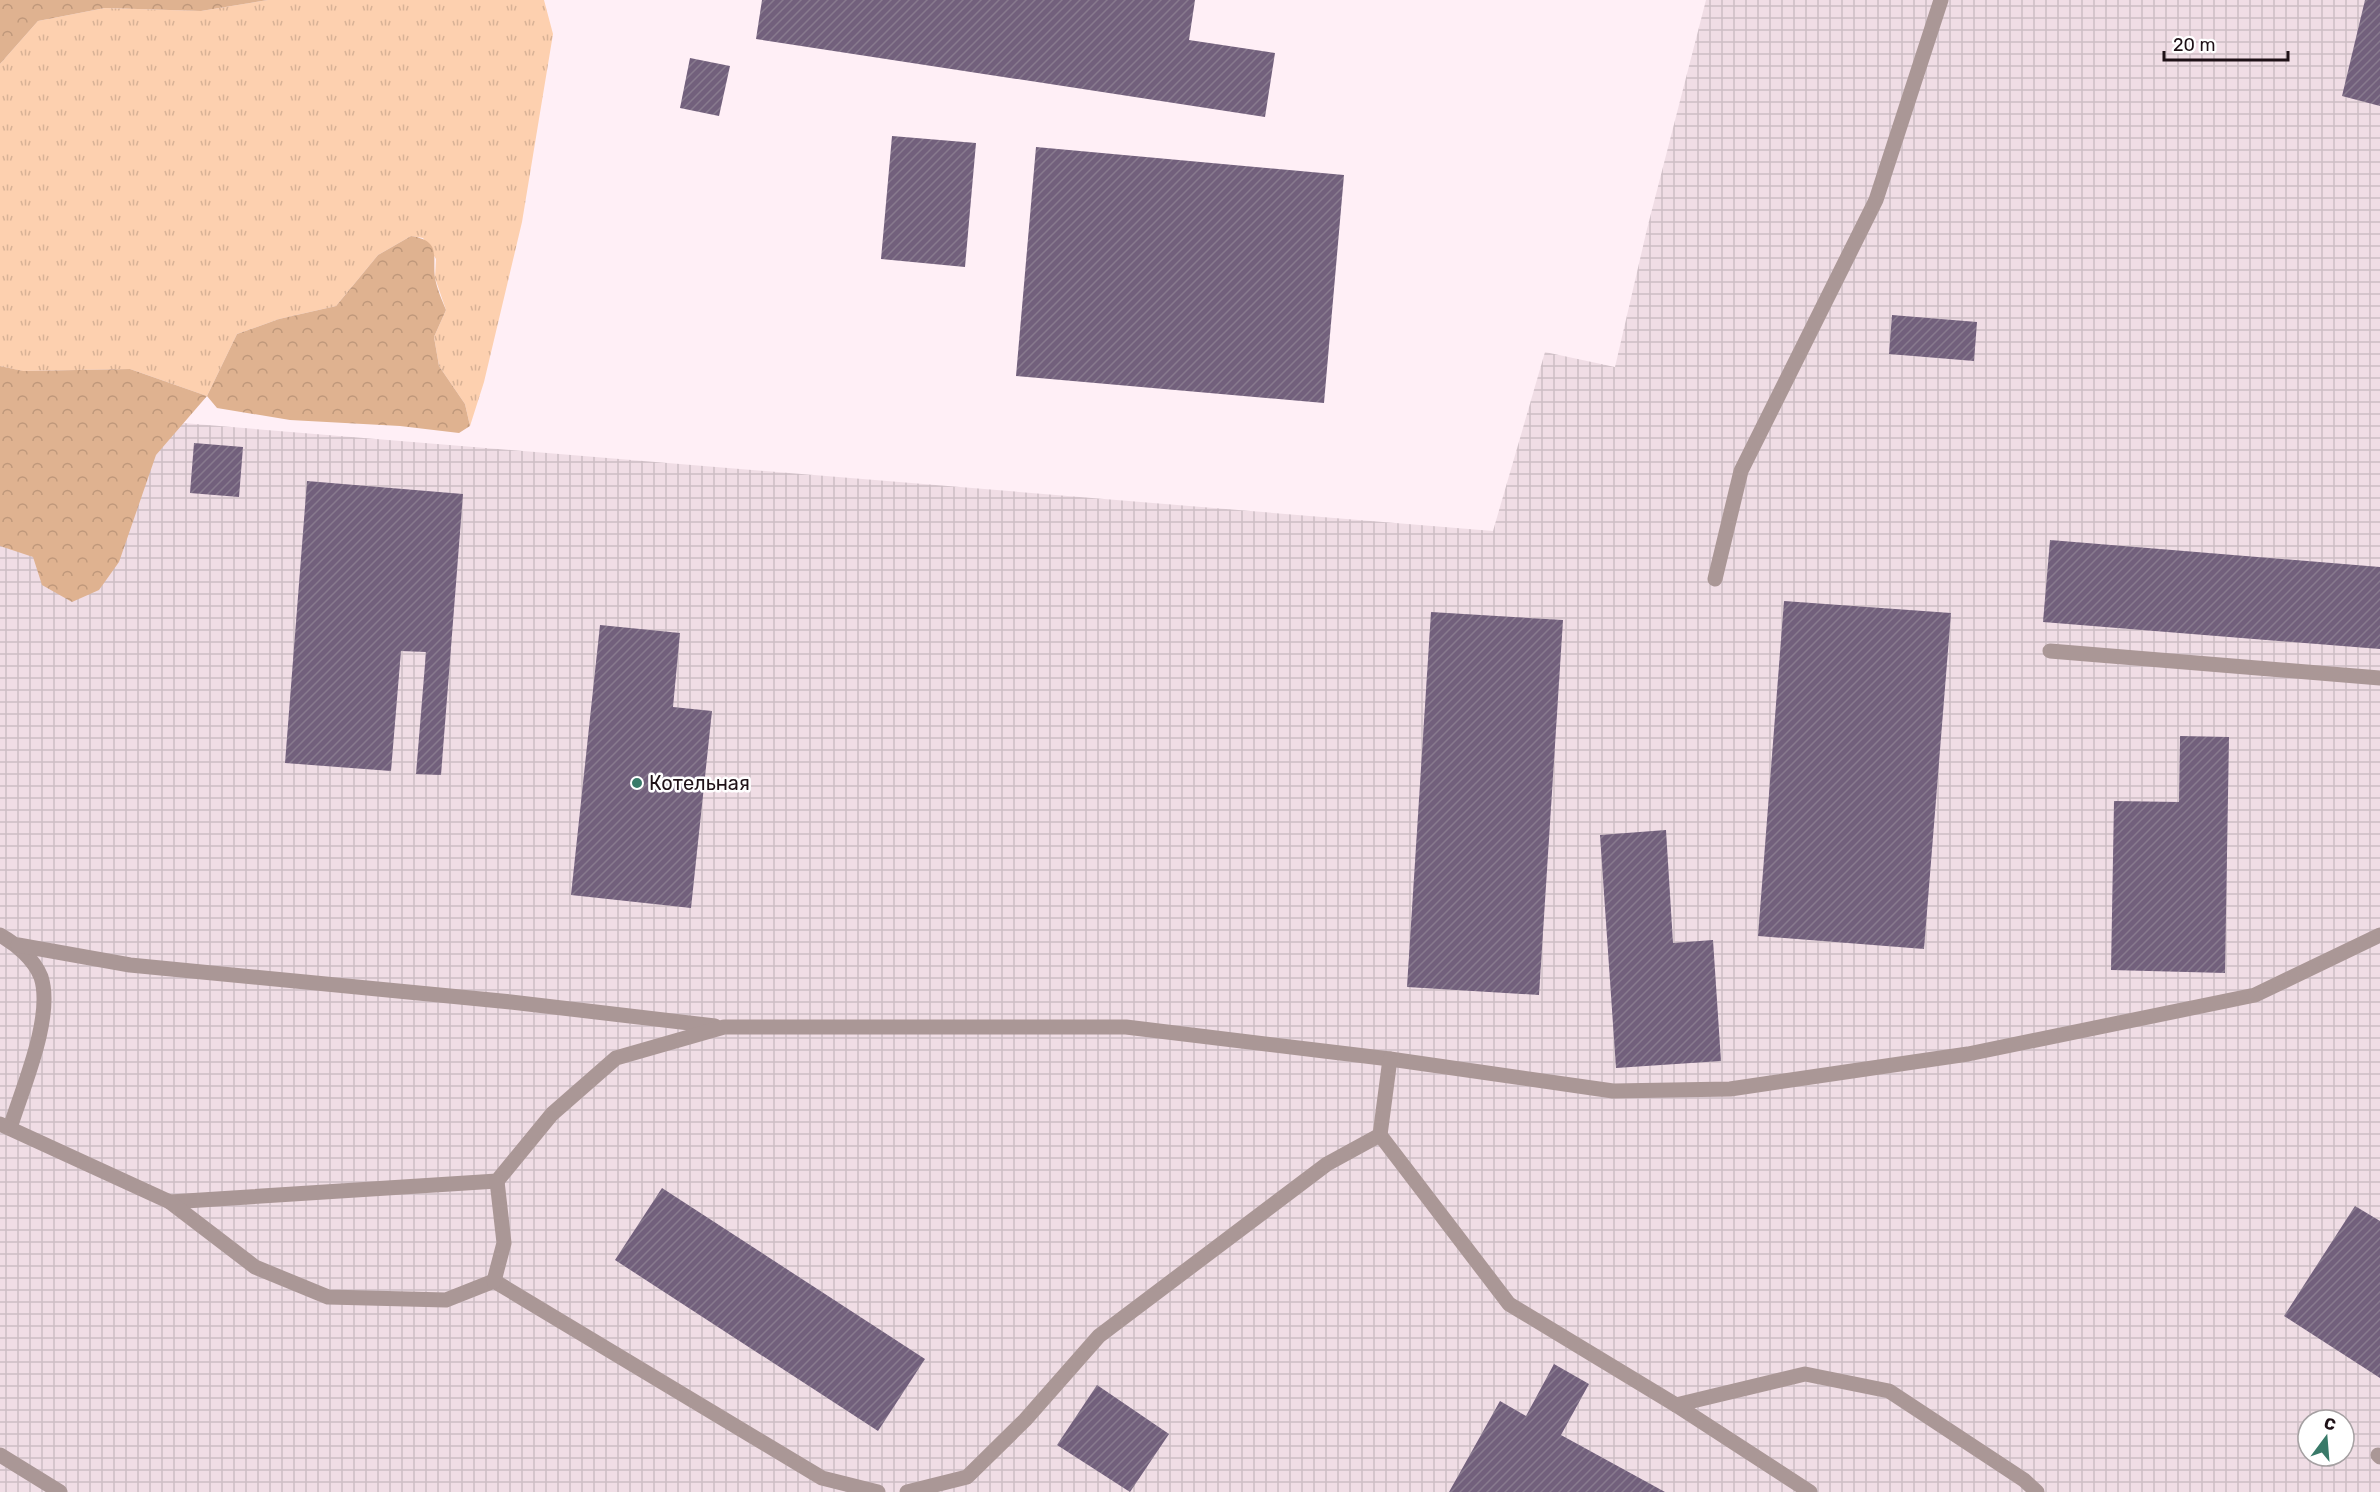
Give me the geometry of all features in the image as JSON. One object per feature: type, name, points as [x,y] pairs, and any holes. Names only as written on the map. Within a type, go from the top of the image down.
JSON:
[{"type":"lane","points":[[1715,579],[1741,471],[1876,200],[1941,0]]},
{"type":"lane","points":[[2050,651],[2380,678]]},
{"type":"lane","points":[[0,935],[18,945],[130,965],[511,1002],[724,1027],[1126,1027],[1390,1059],[1613,1091],[1730,1089],[1968,1054],[2255,995],[2380,935]]},
{"type":"lane","points":[[18,945],[40,977],[44,1021],[5,1126],[170,1202],[255,1267],[328,1297],[446,1300],[494,1281]]},
{"type":"lane","points":[[494,1281],[504,1243],[497,1181],[552,1114],[616,1058],[724,1027]]},
{"type":"lane","points":[[1390,1059],[1380,1135],[1509,1304],[1676,1405],[1810,1492]]},
{"type":"lane","points":[[907,1492],[967,1477],[1026,1420],[1099,1336],[1327,1164],[1380,1135]]},
{"type":"lane","points":[[170,1202],[497,1181]]},
{"type":"lane","points":[[494,1281],[822,1478],[878,1492]]},
{"type":"lane","points":[[1676,1405],[1805,1374],[1889,1391],[2024,1480],[2037,1492]]},
{"type":"lane","points":[[0,1455],[60,1492]]},
{"type":"shaded area","points":[[1706,0],[2380,0],[2380,1492],[0,1492],[0,408],[1493,531],[1545,352],[1615,367],[1647,229]]},
{"type":"green space","points":[[0,0],[268,0],[201,11],[105,8],[38,21],[0,64]]},
{"type":"green space","points":[[268,0],[544,0],[553,34],[522,222],[484,382],[470,426],[465,404],[439,366],[434,337],[446,310],[435,278],[436,259],[423,238],[411,236],[378,255],[336,306],[279,319],[237,334],[207,396],[130,369],[22,371],[0,366],[0,64],[38,21],[105,8],[201,11]]},
{"type":"green space","points":[[411,236],[421,238],[431,246],[434,251],[436,282],[446,310],[434,337],[439,366],[465,404],[470,426],[459,433],[400,426],[290,420],[217,408],[207,396],[237,334],[279,319],[336,306],[378,255]]},
{"type":"green space","points":[[0,366],[23,371],[130,369],[207,396],[156,455],[119,562],[99,590],[72,602],[42,585],[33,557],[0,546]]},
{"type":"building","points":[[762,0],[1195,0],[1189,40],[1275,53],[1265,117],[756,39]]},
{"type":"building","points":[[2365,0],[2380,0],[2380,106],[2342,96]]},
{"type":"building","points":[[690,58],[730,66],[719,116],[680,108]]},
{"type":"building","points":[[892,136],[976,143],[965,267],[881,259]]},
{"type":"building","points":[[1036,147],[1344,175],[1324,403],[1016,376]]},
{"type":"building","points":[[1892,315],[1977,322],[1974,361],[1889,354]]},
{"type":"building","points":[[194,443],[243,447],[239,497],[190,493]]},
{"type":"building","points":[[307,481],[463,494],[441,775],[416,774],[426,652],[401,651],[391,771],[285,763]]},
{"type":"building","points":[[2050,540],[2380,567],[2380,649],[2043,622]]},
{"type":"building","points":[[1784,601],[1951,613],[1924,949],[1758,936]]},
{"type":"building","points":[[1431,612],[1563,620],[1539,995],[1407,987]]},
{"type":"building","points":[[600,625],[680,633],[673,707],[712,711],[691,908],[571,895]]},
{"type":"building","points":[[2180,736],[2229,737],[2225,973],[2111,970],[2114,801],[2179,802]]},
{"type":"building","points":[[1666,830],[1673,943],[1713,940],[1721,1061],[1616,1068],[1600,835]]},
{"type":"building","points":[[662,1188],[925,1359],[878,1431],[615,1260]]},
{"type":"building","points":[[2355,1206],[2380,1221],[2380,1378],[2284,1316]]},
{"type":"building","points":[[1554,1364],[1589,1384],[1561,1435],[1665,1492],[1449,1492],[1500,1401],[1526,1416]]},
{"type":"building","points":[[1097,1385],[1169,1434],[1130,1492],[1057,1445]]},
{"type":"place","name":"Котельная","points":[[637,783]]}]
